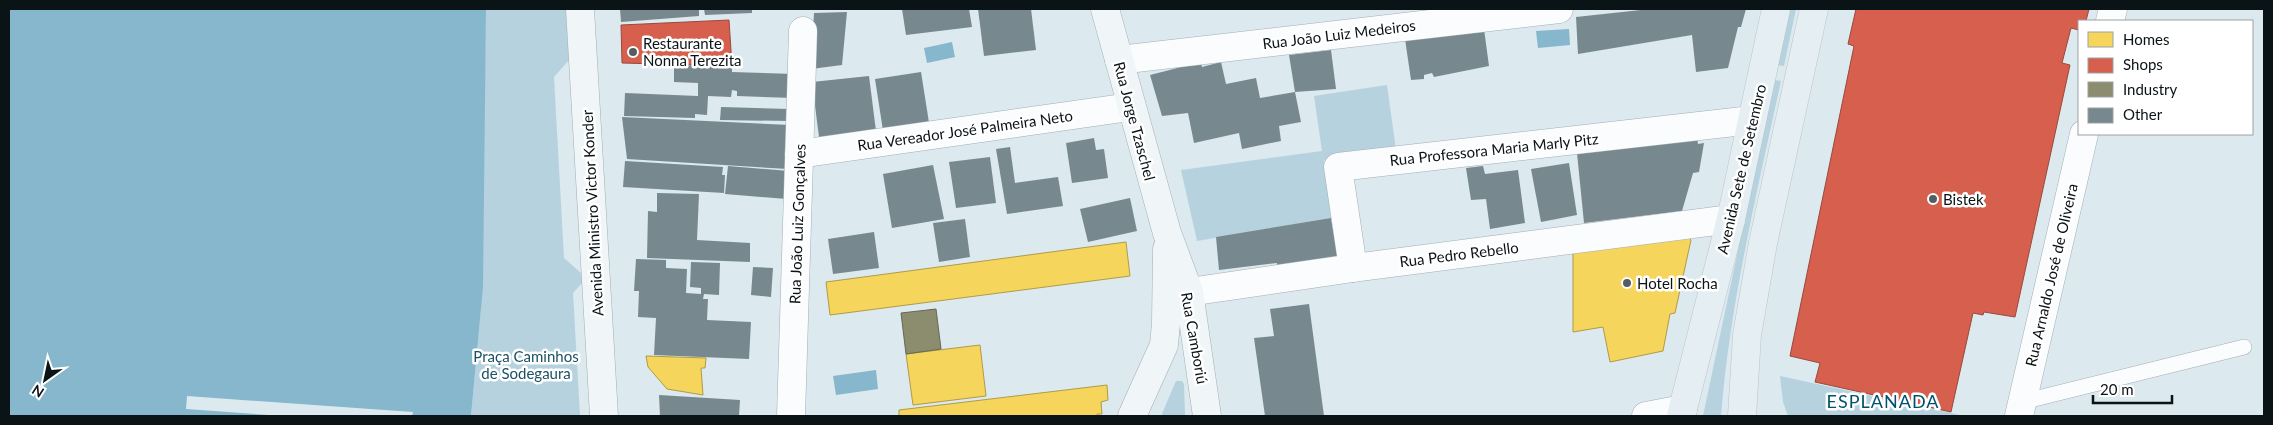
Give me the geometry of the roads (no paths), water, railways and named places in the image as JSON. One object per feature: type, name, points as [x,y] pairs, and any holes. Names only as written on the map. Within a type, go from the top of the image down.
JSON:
[{"type":"main road","name":"Avenida Ministro Victor Konder","points":[[580,9],[604,416]]},
{"type":"main road","name":"Rua Jorge Tzaschel","points":[[1105,9],[1130,107],[1166,233]]},
{"type":"main road","name":"Avenida Sete de Setembro","points":[[1682,413],[1731,219],[1776,9]]},
{"type":"main road","points":[[1742,416],[1748,334],[1763,243],[1814,9]]},
{"type":"main road","points":[[1132,416],[1164,345],[1166,323],[1166,233]]},
{"type":"main road","name":"Rua Camboriú","points":[[1166,233],[1188,292],[1207,416]]},
{"type":"street","name":"Rua João Luiz Medeiros","points":[[1119,60],[1559,9]]},
{"type":"street","name":"Rua João Luiz Gonçalves","points":[[791,416],[803,31]]},
{"type":"street","name":"Rua Vereador José Palmeira Neto","points":[[799,154],[1130,107]]},
{"type":"street","name":"Rua Professora Maria Marly Pitz","points":[[1353,268],[1338,166],[1752,120]]},
{"type":"street","name":"Rua Arnaldo José de Oliveira","points":[[2020,409],[2084,135]]},
{"type":"street","name":"Rua Pedro Rebello","points":[[1188,292],[1353,268],[1731,219]]},
{"type":"street","points":[[1646,416],[1682,413]]},
{"type":"lane","points":[[2020,409],[2244,347]]},
{"type":"water","points":[[9,9],[486,9],[483,287],[471,416],[9,416]]},
{"type":"water","points":[[1569,29],[1570,45],[1538,48],[1536,31]]},
{"type":"water","points":[[952,42],[955,57],[927,63],[924,48]]},
{"type":"water","points":[[876,370],[878,389],[836,395],[833,376]]},
{"type":"place","name":"Restaurante Nonna Terezita","points":[[633,52]]},
{"type":"place","name":"Bistek","points":[[1933,199]]},
{"type":"place","name":"Hotel Rocha","points":[[1627,283]]},
{"type":"district","name":"ESPLANADA","points":[[1883,401]]},
{"type":"park label","name":"Praça Caminhos de Sodegaura","points":[[526,364]]}]
